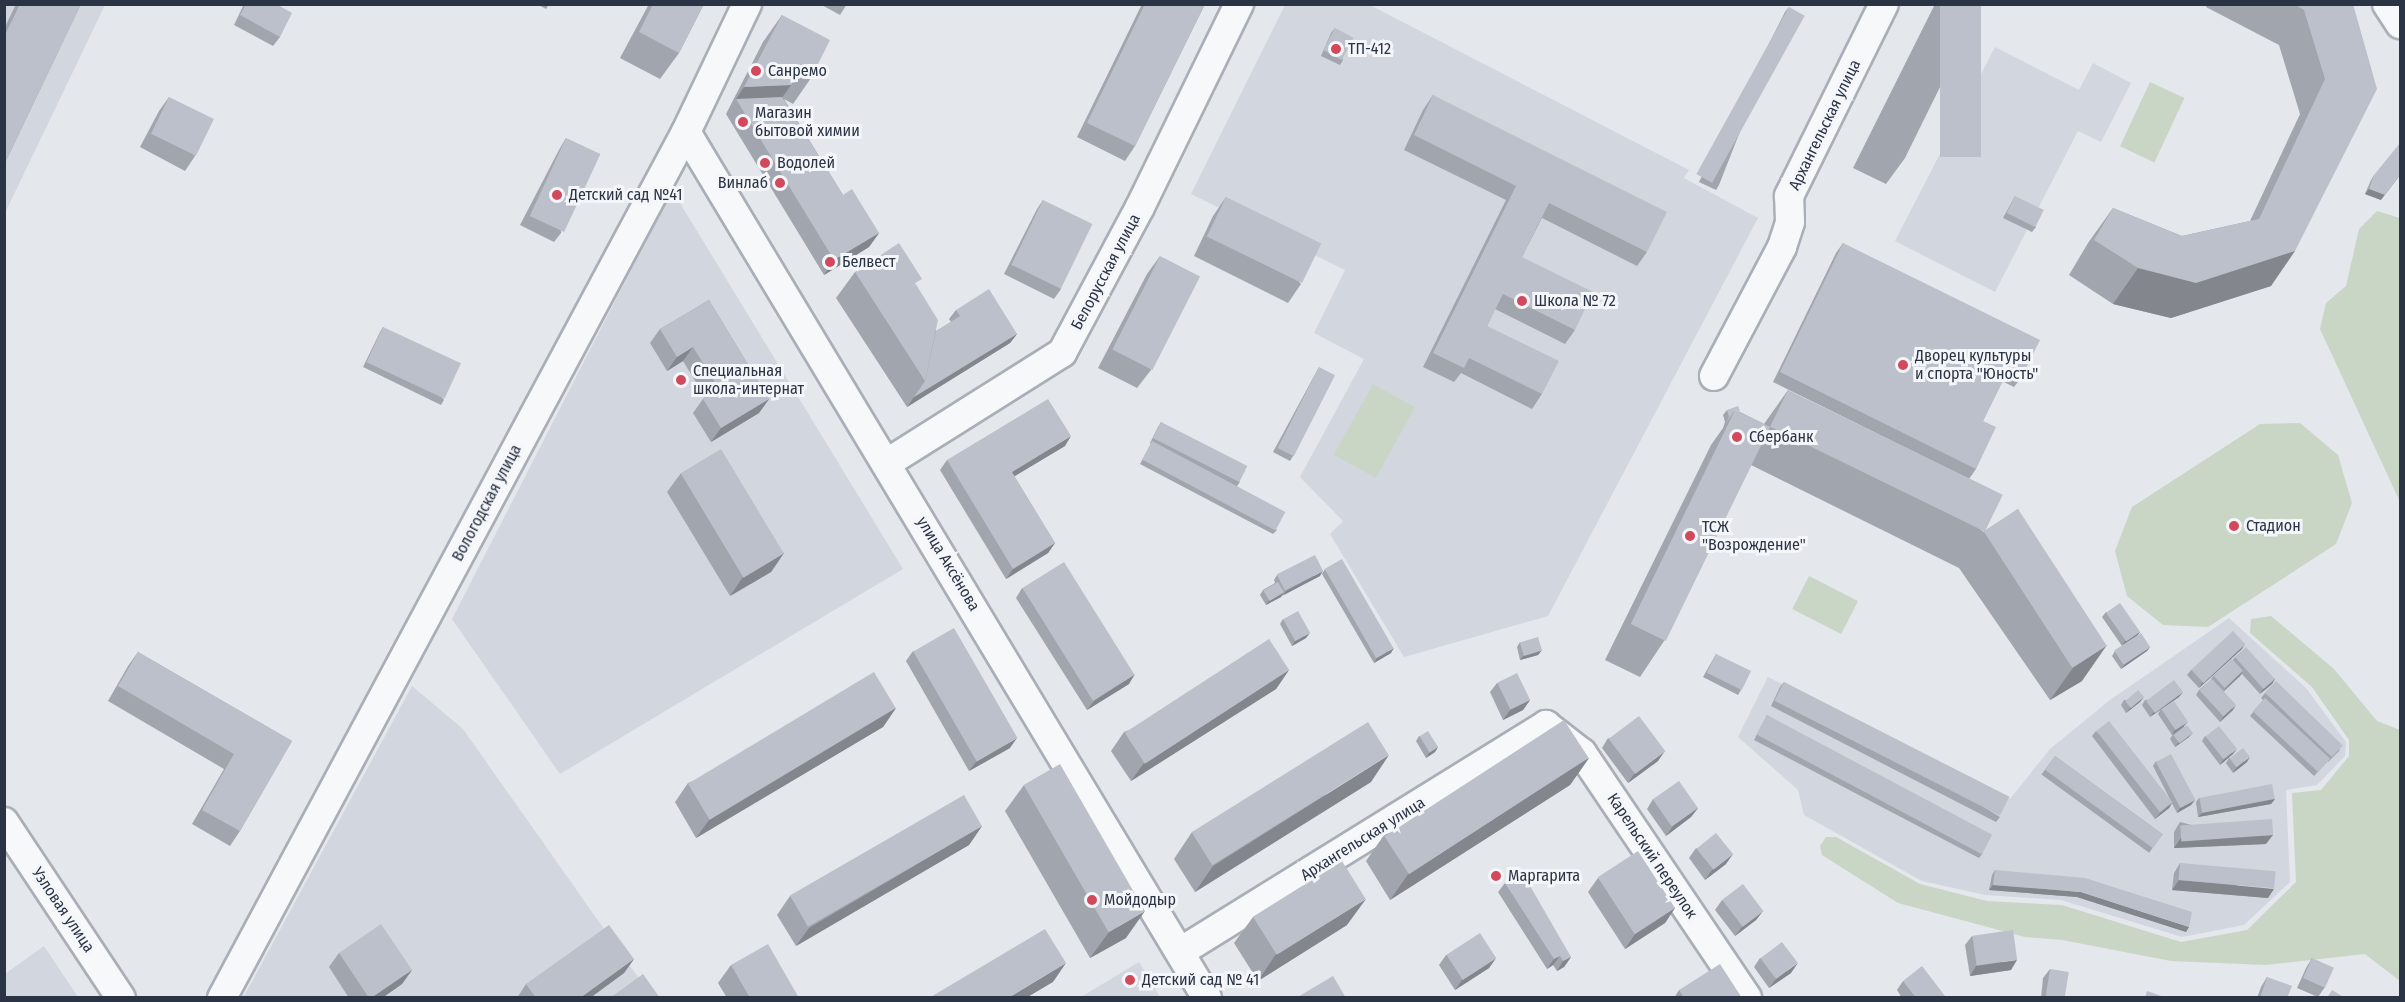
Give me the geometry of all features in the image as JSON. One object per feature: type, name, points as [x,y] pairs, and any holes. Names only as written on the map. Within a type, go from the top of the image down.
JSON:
[{"type":"street","name":"Вологодская улица","points":[[222,998],[686,132],[747,4]]},
{"type":"street","name":"Белорусская улица","points":[[887,463],[1062,353],[1140,207],[1239,4]]},
{"type":"street","name":"Архангельская улица","points":[[1714,376],[1782,247],[1790,222],[1789,196],[1884,4]]},
{"type":"street","points":[[2387,4],[2400,24]]},
{"type":"street","name":"улица Аксёнова","points":[[686,132],[1208,998]]},
{"type":"street","name":"Архангельская улица","points":[[1180,952],[1546,725]]},
{"type":"street","name":"Карельский переулок","points":[[1546,725],[1582,753],[1747,998]]},
{"type":"street","name":"Узловая улица","points":[[4,822],[121,998]]},
{"type":"shaded area","name":"Школа № 72","points":[[1368,4],[1689,170],[1684,178],[1758,218],[1548,616],[1404,657],[1330,534],[1343,521],[1300,477],[1364,359],[1314,333],[1345,270],[1191,194],[1285,5]]},
{"type":"shaded area","points":[[5,5],[105,5],[5,213]]},
{"type":"shaded area","points":[[1995,47],[2079,90],[2093,63],[2131,83],[2101,142],[2078,131],[1995,292],[1895,241]]},
{"type":"shaded area","name":"Специальная школа-интернат","points":[[672,190],[903,569],[560,774],[452,619]]},
{"type":"shaded area","points":[[2229,618],[2306,688],[2346,742],[2345,756],[2317,785],[2286,790],[2290,882],[2244,925],[2182,937],[2061,900],[1985,895],[1922,881],[1804,815],[1798,790],[1738,737],[1768,677],[2010,799],[2050,749],[2110,700]]},
{"type":"shaded area","points":[[412,686],[463,729],[652,997],[243,998]]},
{"type":"shaded area","points":[[44,946],[78,997],[5,997],[5,974]]},
{"type":"shaded area","name":"Детский сад № 41","points":[[1139,962],[1160,997],[1081,997]]},
{"type":"green space","points":[[2150,82],[2184,98],[2154,162],[2120,146]]},
{"type":"green space","points":[[2377,211],[2400,218],[2400,502],[2320,329],[2326,303],[2346,286],[2359,229]]},
{"type":"green space","points":[[1373,384],[1415,407],[1376,478],[1334,455]]},
{"type":"green space","name":"Стадион","points":[[2300,423],[2338,455],[2352,503],[2336,544],[2208,627],[2163,625],[2127,596],[2115,551],[2132,507],[2260,424]]},
{"type":"green space","points":[[1809,576],[1858,601],[1841,634],[1792,609]]},
{"type":"green space","points":[[2271,616],[2334,669],[2377,721],[2400,730],[2400,981],[2365,954],[2266,965],[2171,961],[2062,940],[2025,937],[1898,903],[1822,855],[1820,846],[1826,837],[1836,837],[1920,884],[1987,901],[2062,905],[2181,942],[2247,930],[2296,882],[2292,793],[2321,790],[2349,756],[2349,740],[2312,687],[2250,633],[2251,619]]},
{"type":"building","points":[[20,4],[81,4],[4,165],[4,37]]},
{"type":"building","points":[[246,4],[276,4],[292,13],[280,37],[240,15]]},
{"type":"building","points":[[653,4],[704,4],[679,53],[639,32]]},
{"type":"building","points":[[1145,4],[1205,4],[1135,146],[1087,123]]},
{"type":"building","points":[[1940,4],[1981,4],[1981,157],[1940,157]]},
{"type":"building","points":[[2294,4],[2353,4],[2377,89],[2295,251],[2196,283],[2138,268],[2094,240],[2113,208],[2182,236],[2259,219],[2325,79],[2304,10]]},
{"type":"building","points":[[1789,7],[1805,16],[1712,183],[1696,174]]},
{"type":"building","points":[[782,15],[830,40],[811,78],[798,71],[791,85],[744,87]]},
{"type":"building","name":"ТП-412","points":[[1335,28],[1354,38],[1342,60],[1323,50]]},
{"type":"building","points":[[1433,95],[1667,212],[1647,252],[1549,203],[1522,257],[1593,292],[1575,330],[1503,294],[1487,326],[1559,361],[1542,394],[1469,358],[1464,368],[1433,353],[1516,186],[1414,135]]},
{"type":"building","points":[[169,97],[214,119],[196,156],[151,134]]},
{"type":"building","points":[[782,97],[843,195],[852,189],[879,233],[834,260],[736,99]]},
{"type":"building","name":"Детский сад №41","points":[[566,138],[600,154],[564,232],[530,216]]},
{"type":"building","points":[[2400,143],[2400,175],[2385,195],[2369,189],[2374,175]]},
{"type":"building","points":[[2015,196],[2044,210],[2035,227],[2007,213]]},
{"type":"building","points":[[1226,197],[1321,243],[1302,283],[1207,237]]},
{"type":"building","points":[[1043,200],[1092,224],[1061,289],[1011,265]]},
{"type":"building","points":[[899,243],[922,279],[915,283],[938,320],[925,381],[855,272]]},
{"type":"building","name":"Дворец культуры и спорта \"Юность\"","points":[[1843,243],[2040,340],[2021,378],[2008,371],[1983,421],[1996,427],[1976,469],[1780,372]]},
{"type":"building","points":[[1160,256],[1200,276],[1152,370],[1112,350]]},
{"type":"building","points":[[989,289],[1017,334],[914,397],[925,381],[936,331],[960,316],[956,310]]},
{"type":"building","points":[[709,300],[769,399],[721,428],[703,399],[719,389],[693,347],[677,357],[660,329]]},
{"type":"building","points":[[383,327],[461,363],[444,399],[367,362]]},
{"type":"building","points":[[1319,367],[1335,375],[1294,456],[1278,448]]},
{"type":"building","points":[[1788,390],[2003,495],[1985,532],[1770,427]]},
{"type":"building","points":[[1048,399],[1071,436],[1012,472],[1055,543],[1013,569],[947,460]]},
{"type":"building","points":[[1738,406],[1740,412],[1735,410],[1726,423],[1729,417],[1727,410]]},
{"type":"building","points":[[1735,410],[1770,427],[1666,641],[1631,624]]},
{"type":"building","points":[[1161,422],[1247,466],[1239,482],[1153,438]]},
{"type":"building","points":[[1152,441],[1285,512],[1275,530],[1142,460]]},
{"type":"building","points":[[721,449],[784,554],[744,578],[681,473]]},
{"type":"building","points":[[2018,509],[2107,646],[2072,668],[1984,531]]},
{"type":"building","points":[[1315,555],[1323,571],[1285,591],[1277,575]]},
{"type":"building","points":[[1342,559],[1394,648],[1376,658],[1325,569]]},
{"type":"building","points":[[1064,562],[1134,675],[1093,701],[1022,588]]},
{"type":"building","points":[[1278,582],[1284,592],[1270,601],[1263,591]]},
{"type":"building","points":[[2120,603],[2140,632],[2126,641],[2106,613]]},
{"type":"building","points":[[1298,611],[1310,633],[1295,641],[1283,619]]},
{"type":"building","points":[[954,628],[1018,738],[977,761],[913,652]]},
{"type":"building","points":[[2233,631],[2245,644],[2204,683],[2191,670]]},
{"type":"building","points":[[2141,633],[2150,647],[2123,665],[2114,650]]},
{"type":"building","points":[[1538,637],[1542,650],[1524,656],[1520,643]]},
{"type":"building","points":[[1269,639],[1289,670],[1145,764],[1125,733]]},
{"type":"building","points":[[2246,647],[2275,679],[2264,689],[2235,657]]},
{"type":"building","points":[[138,652],[292,741],[240,831],[202,810],[234,754],[118,686]]},
{"type":"building","points":[[1716,654],[1751,671],[1742,690],[1707,673]]},
{"type":"building","points":[[2232,659],[2243,671],[2225,688],[2214,676]]},
{"type":"building","points":[[874,672],[896,708],[710,820],[688,784]]},
{"type":"building","points":[[1517,673],[1530,700],[1510,710],[1497,683]]},
{"type":"building","points":[[2212,679],[2236,705],[2223,716],[2200,691]]},
{"type":"building","points":[[2174,680],[2183,692],[2155,713],[2146,701]]},
{"type":"building","points":[[2276,681],[2343,746],[2332,757],[2265,693]]},
{"type":"building","points":[[1784,682],[2009,797],[2000,816],[1774,701]]},
{"type":"building","points":[[2138,690],[2144,697],[2131,708],[2125,701]]},
{"type":"building","points":[[2265,698],[2330,759],[2318,772],[2253,711]]},
{"type":"building","points":[[2174,701],[2188,722],[2176,730],[2162,709]]},
{"type":"building","points":[[1767,715],[1992,835],[1982,854],[1757,734]]},
{"type":"building","points":[[1639,716],[1665,751],[1635,774],[1609,739]]},
{"type":"building","points":[[1564,720],[1589,758],[1409,874],[1385,837]]},
{"type":"building","points":[[2109,721],[2172,802],[2160,812],[2096,731]]},
{"type":"building","points":[[1368,722],[1389,755],[1212,865],[1192,832]]},
{"type":"building","points":[[2187,725],[2193,733],[2179,743],[2173,735]]},
{"type":"building","points":[[2219,726],[2237,749],[2223,759],[2206,736]]},
{"type":"building","points":[[1428,731],[1438,747],[1430,752],[1420,736]]},
{"type":"building","points":[[2243,748],[2250,757],[2236,767],[2230,758]]},
{"type":"building","points":[[2171,754],[2195,800],[2180,808],[2156,762]]},
{"type":"building","points":[[2055,756],[2163,834],[2153,848],[2045,770]]},
{"type":"building","points":[[1060,764],[1145,911],[1109,932],[1024,785]]},
{"type":"building","points":[[1679,781],[1698,808],[1672,826],[1653,799]]},
{"type":"building","points":[[2272,784],[2275,799],[2202,813],[2199,798]]},
{"type":"building","points":[[964,795],[982,826],[808,927],[790,895]]},
{"type":"building","points":[[2272,819],[2273,835],[2181,841],[2180,825]]},
{"type":"building","points":[[1716,833],[1733,854],[1714,870],[1697,849]]},
{"type":"building","points":[[1638,851],[1675,908],[1635,934],[1598,877]]},
{"type":"building","points":[[1342,861],[1366,899],[1277,955],[1253,917]]},
{"type":"building","points":[[2180,863],[2276,871],[2274,888],[2179,880]]},
{"type":"building","points":[[1995,870],[2085,878],[2192,912],[2189,927],[2081,892],[1993,885]]},
{"type":"building","points":[[1522,872],[1571,957],[1563,961],[1560,956],[1554,959],[1505,883]]},
{"type":"building","points":[[1743,884],[1763,911],[1743,927],[1722,900]]},
{"type":"building","points":[[381,924],[412,970],[369,998],[339,953]]},
{"type":"building","points":[[609,925],[634,959],[580,998],[536,998],[526,984]]},
{"type":"building","points":[[1045,929],[1066,963],[1008,998],[929,998]]},
{"type":"building","points":[[2013,930],[2017,960],[1977,965],[1972,936]]},
{"type":"building","points":[[1480,933],[1496,958],[1463,980],[1446,955]]},
{"type":"building","points":[[1782,942],[1798,963],[1776,979],[1760,958]]},
{"type":"building","points":[[768,944],[799,998],[750,998],[731,965]]},
{"type":"building","points":[[2312,958],[2334,968],[2325,988],[2303,978]]},
{"type":"building","points":[[1720,964],[1742,998],[1684,998],[1679,990]]},
{"type":"building","points":[[1922,966],[1945,996],[1943,998],[1916,998],[1903,981]]},
{"type":"building","points":[[2050,969],[2069,972],[2065,998],[2045,998]]},
{"type":"building","points":[[643,974],[660,998],[610,998]]},
{"type":"building","points":[[1333,976],[1346,998],[1296,998]]},
{"type":"building","points":[[2267,977],[2292,986],[2287,998],[2260,998]]},
{"type":"building","points":[[2332,990],[2345,998],[2327,998]]},
{"type":"building","points":[[2147,991],[2167,998],[2145,998]]},
{"type":"place","name":"ТП-412","points":[[1336,49]]},
{"type":"place","name":"Санремо","points":[[756,71]]},
{"type":"place","name":"Магазин бытовой химии","points":[[743,122]]},
{"type":"place","name":"Водолей","points":[[765,163]]},
{"type":"place","name":"Винлаб","points":[[780,183]]},
{"type":"place","name":"Детский сад №41","points":[[557,195]]},
{"type":"place","name":"Белвест","points":[[830,262]]},
{"type":"place","name":"Школа № 72","points":[[1522,301]]},
{"type":"place","name":"Дворец культуры и спорта \"Юность\"","points":[[1903,365]]},
{"type":"place","name":"Специальная школа-интернат","points":[[681,380]]},
{"type":"place","name":"Сбербанк","points":[[1737,437]]},
{"type":"place","name":"Стадион","points":[[2234,526]]},
{"type":"place","name":"ТСЖ \"Возрождение\"","points":[[1690,536]]},
{"type":"place","name":"Маргарита","points":[[1496,876]]},
{"type":"place","name":"Мойдодыр","points":[[1092,900]]},
{"type":"place","name":"Детский сад № 41","points":[[1130,980]]}]
